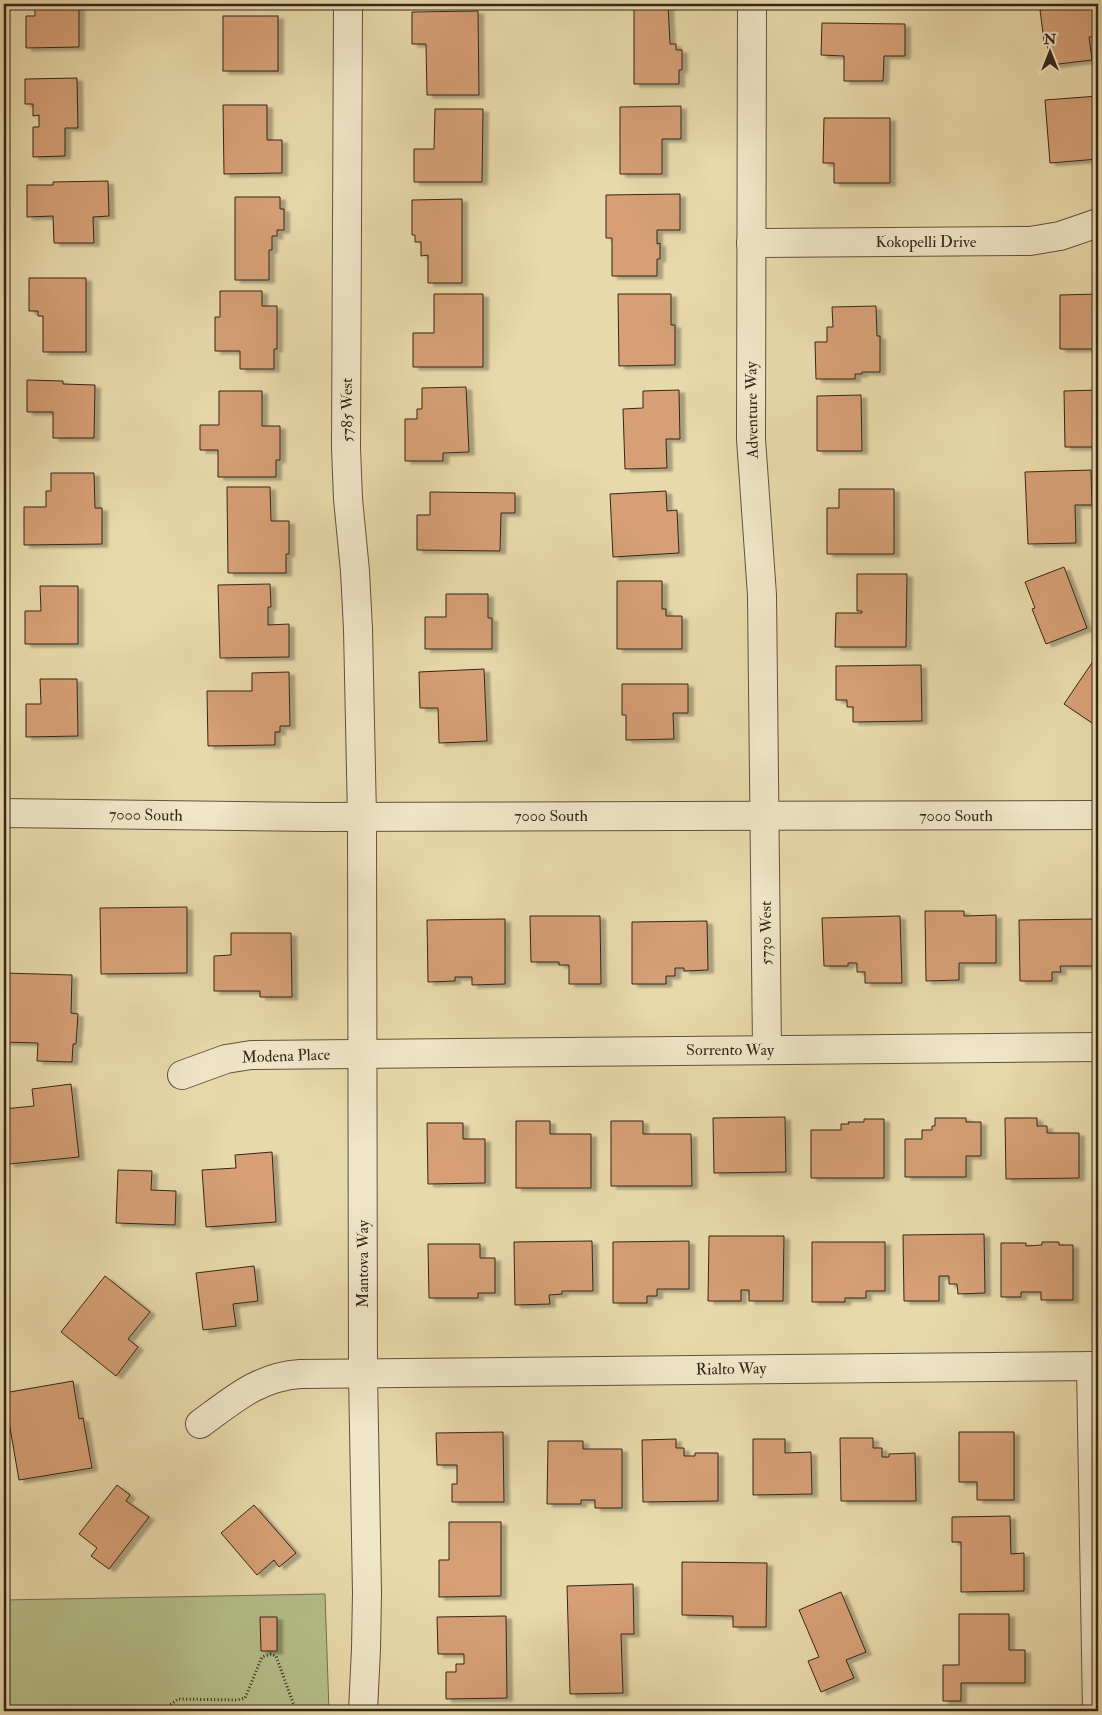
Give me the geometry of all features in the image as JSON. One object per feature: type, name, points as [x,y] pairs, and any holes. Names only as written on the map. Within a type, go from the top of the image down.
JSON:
[{"type":"street","name":"5785 West","points":[[348,4],[346,448],[358,629],[362,817]]},
{"type":"street","name":"Adventure Way","points":[[752,4],[752,439],[762,595],[765,816]]},
{"type":"street","name":"Kokopelli Drive","points":[[752,242],[1030,241],[1060,236],[1098,224]]},
{"type":"street","name":"7000 South","points":[[4,813],[362,817],[1098,815]]},
{"type":"street","name":"5730 West","points":[[765,816],[767,1050]]},
{"type":"street","name":"Mantova Way","points":[[362,817],[363,1373],[367,1593],[363,1711]]},
{"type":"street","name":"Sorrento Way","points":[[363,1053],[1098,1047]]},
{"type":"street","name":"Modena Place","points":[[182,1075],[226,1059],[251,1055],[363,1053]]},
{"type":"street","name":"Rialto Way","points":[[200,1424],[246,1390],[274,1378],[300,1374],[1095,1366]]},
{"type":"street","points":[[1095,1366],[1097,1711]]},
{"type":"path","points":[[168,1711],[170,1705],[178,1699],[237,1700],[245,1698],[262,1657],[271,1654],[276,1656],[296,1711]]},
{"type":"green space","points":[[325,1594],[329,1711],[4,1711],[4,1600]]},
{"type":"building","points":[[35,4],[79,4],[79,47],[26,48],[26,16],[35,16]]},
{"type":"building","points":[[634,4],[668,4],[670,44],[676,44],[676,50],[682,50],[682,70],[679,70],[679,84],[634,84]]},
{"type":"building","points":[[1098,4],[1098,36],[1089,37],[1092,60],[1050,65],[1047,41],[1044,41],[1040,10]]},
{"type":"building","points":[[478,11],[479,95],[427,95],[426,44],[412,44],[412,12]]},
{"type":"building","points":[[223,16],[278,16],[278,71],[223,71]]},
{"type":"building","points":[[822,23],[905,24],[905,56],[884,56],[883,81],[844,81],[844,56],[821,55]]},
{"type":"building","points":[[77,78],[78,128],[65,128],[65,156],[33,157],[33,127],[39,127],[39,115],[33,116],[33,104],[25,104],[25,79]]},
{"type":"building","points":[[1098,96],[1098,159],[1050,163],[1045,100]]},
{"type":"building","points":[[223,105],[267,105],[267,140],[282,140],[282,173],[224,174]]},
{"type":"building","points":[[681,106],[681,139],[662,139],[662,174],[620,174],[620,107]]},
{"type":"building","points":[[435,109],[483,109],[482,182],[414,182],[414,149],[434,149]]},
{"type":"building","points":[[824,118],[890,118],[890,183],[834,183],[834,163],[823,163]]},
{"type":"building","points":[[108,181],[109,216],[93,217],[94,243],[54,243],[53,216],[27,217],[27,185],[53,185],[53,182]]},
{"type":"building","points":[[680,194],[680,230],[657,230],[657,244],[660,243],[660,259],[657,259],[657,276],[612,276],[612,238],[606,238],[606,195]]},
{"type":"building","points":[[235,197],[280,197],[280,209],[284,209],[284,230],[277,230],[277,236],[272,236],[272,250],[269,250],[269,280],[235,280]]},
{"type":"building","points":[[462,199],[462,283],[428,283],[428,255],[421,256],[421,242],[415,242],[415,235],[412,235],[412,200]]},
{"type":"building","points":[[29,278],[86,278],[86,352],[43,352],[43,316],[38,316],[38,311],[29,311]]},
{"type":"building","points":[[220,291],[262,291],[262,306],[277,306],[277,349],[274,349],[274,369],[240,369],[240,351],[215,351],[215,317],[220,317]]},
{"type":"building","points":[[434,294],[483,294],[483,367],[413,367],[413,333],[434,333]]},
{"type":"building","points":[[618,294],[671,294],[671,325],[675,325],[675,365],[619,366]]},
{"type":"building","points":[[1098,294],[1098,349],[1060,349],[1060,295]]},
{"type":"building","points":[[876,306],[877,336],[880,336],[880,372],[862,372],[862,374],[855,374],[855,379],[816,379],[815,342],[827,342],[827,327],[833,327],[832,307]]},
{"type":"building","points":[[27,380],[63,381],[63,384],[95,385],[94,438],[53,438],[53,412],[27,412]]},
{"type":"building","points":[[466,387],[469,452],[443,453],[443,461],[405,461],[405,419],[417,419],[417,409],[422,409],[422,388]]},
{"type":"building","points":[[679,390],[680,439],[666,439],[667,468],[625,469],[623,409],[643,408],[643,391]]},
{"type":"building","points":[[1098,390],[1098,447],[1065,447],[1064,391]]},
{"type":"building","points":[[219,391],[262,391],[262,426],[280,426],[280,460],[276,460],[276,477],[218,477],[218,450],[200,450],[200,425],[219,425]]},
{"type":"building","points":[[861,395],[862,451],[817,451],[817,396]]},
{"type":"building","points":[[1091,470],[1092,505],[1075,505],[1076,543],[1028,544],[1025,472]]},
{"type":"building","points":[[51,473],[94,473],[95,508],[102,508],[102,544],[24,545],[24,507],[46,507],[46,491],[51,491]]},
{"type":"building","points":[[227,487],[270,487],[271,521],[289,521],[289,554],[286,554],[286,573],[228,573]]},
{"type":"building","points":[[839,489],[894,489],[894,554],[827,554],[827,508],[839,508]]},
{"type":"building","points":[[666,491],[667,511],[677,510],[679,553],[613,557],[610,494]]},
{"type":"building","points":[[430,492],[515,493],[515,513],[501,513],[500,551],[417,550],[417,515],[430,515]]},
{"type":"building","points":[[1064,567],[1087,628],[1046,644],[1032,609],[1035,608],[1025,582]]},
{"type":"building","points":[[857,574],[907,574],[906,647],[835,647],[836,613],[862,613],[862,611],[857,611]]},
{"type":"building","points":[[617,581],[662,581],[662,609],[666,609],[666,616],[682,616],[682,649],[617,649]]},
{"type":"building","points":[[270,584],[271,607],[268,607],[268,625],[289,624],[289,657],[220,658],[218,585]]},
{"type":"building","points":[[40,586],[78,586],[78,644],[25,644],[25,611],[41,611]]},
{"type":"building","points":[[446,594],[488,594],[488,618],[492,618],[492,649],[425,649],[425,617],[446,617]]},
{"type":"building","points":[[1098,654],[1098,727],[1064,704]]},
{"type":"building","points":[[921,665],[922,721],[853,722],[853,707],[847,707],[847,700],[836,700],[836,666]]},
{"type":"building","points":[[484,669],[487,741],[439,743],[438,708],[420,708],[419,672]]},
{"type":"building","points":[[289,672],[290,726],[280,726],[280,732],[275,732],[275,745],[208,746],[207,691],[252,691],[252,673]]},
{"type":"building","points":[[40,679],[77,679],[78,736],[26,737],[26,704],[41,704]]},
{"type":"building","points":[[622,684],[688,684],[688,713],[673,713],[674,739],[626,740],[626,715],[622,715]]},
{"type":"building","points":[[187,907],[187,973],[101,974],[100,908]]},
{"type":"building","points":[[925,911],[964,911],[964,916],[996,915],[996,963],[959,963],[959,980],[926,981]]},
{"type":"building","points":[[530,916],[600,916],[601,984],[569,984],[569,965],[559,965],[559,962],[531,962]]},
{"type":"building","points":[[900,916],[902,983],[865,983],[865,972],[857,972],[857,963],[848,963],[848,966],[824,966],[822,918]]},
{"type":"building","points":[[505,919],[505,984],[472,985],[472,977],[455,977],[455,981],[428,982],[427,920]]},
{"type":"building","points":[[1094,919],[1094,966],[1060,966],[1061,972],[1052,972],[1052,981],[1020,981],[1019,920]]},
{"type":"building","points":[[707,921],[708,970],[684,971],[684,968],[675,968],[675,976],[666,976],[666,984],[632,984],[632,922]]},
{"type":"building","points":[[231,933],[291,933],[292,997],[260,997],[260,991],[214,991],[214,956],[231,955]]},
{"type":"building","points":[[4,973],[72,975],[71,1013],[78,1014],[76,1044],[73,1044],[72,1062],[37,1061],[38,1043],[4,1042]]},
{"type":"building","points":[[71,1084],[79,1157],[9,1164],[4,1109],[34,1106],[32,1089]]},
{"type":"building","points":[[785,1117],[786,1172],[714,1173],[713,1118]]},
{"type":"building","points":[[935,1118],[966,1118],[966,1122],[981,1122],[981,1156],[966,1156],[966,1177],[905,1177],[905,1139],[922,1139],[922,1130],[932,1130],[932,1126],[935,1126]]},
{"type":"building","points":[[1005,1118],[1037,1118],[1037,1126],[1047,1126],[1047,1133],[1079,1133],[1079,1178],[1006,1179]]},
{"type":"building","points":[[864,1119],[884,1119],[884,1178],[811,1178],[811,1130],[841,1130],[841,1124],[864,1122]]},
{"type":"building","points":[[516,1121],[550,1121],[550,1134],[591,1134],[591,1188],[516,1188]]},
{"type":"building","points":[[611,1121],[643,1121],[643,1134],[691,1134],[692,1186],[611,1186]]},
{"type":"building","points":[[427,1123],[463,1123],[463,1139],[485,1139],[485,1183],[428,1184]]},
{"type":"building","points":[[272,1152],[276,1222],[206,1227],[202,1170],[236,1168],[235,1155]]},
{"type":"building","points":[[118,1170],[152,1171],[151,1190],[176,1191],[175,1225],[116,1223]]},
{"type":"building","points":[[984,1234],[985,1293],[958,1294],[957,1284],[949,1284],[949,1276],[939,1276],[939,1301],[904,1301],[903,1235]]},
{"type":"building","points":[[709,1236],[784,1236],[783,1301],[749,1301],[749,1290],[741,1290],[741,1301],[708,1301]]},
{"type":"building","points":[[592,1241],[593,1291],[562,1291],[562,1294],[549,1295],[550,1304],[515,1305],[514,1242]]},
{"type":"building","points":[[689,1241],[689,1289],[657,1289],[657,1296],[647,1296],[647,1303],[613,1303],[613,1242]]},
{"type":"building","points":[[812,1242],[885,1242],[885,1291],[866,1291],[866,1298],[845,1298],[845,1302],[812,1302]]},
{"type":"building","points":[[1042,1242],[1059,1242],[1059,1245],[1073,1245],[1073,1300],[1041,1300],[1041,1292],[1021,1292],[1021,1297],[1001,1297],[1001,1243],[1026,1243],[1026,1246],[1042,1245]]},
{"type":"building","points":[[428,1244],[480,1244],[480,1258],[495,1258],[495,1293],[478,1293],[478,1298],[429,1298]]},
{"type":"building","points":[[254,1266],[258,1301],[233,1304],[236,1326],[203,1330],[196,1273]]},
{"type":"building","points":[[105,1276],[150,1312],[128,1339],[138,1347],[116,1376],[61,1332]]},
{"type":"building","points":[[73,1381],[79,1419],[83,1418],[92,1468],[19,1480],[4,1393]]},
{"type":"building","points":[[503,1432],[504,1502],[452,1502],[452,1484],[457,1484],[457,1465],[437,1465],[436,1433]]},
{"type":"building","points":[[959,1432],[1014,1432],[1014,1500],[977,1500],[977,1482],[959,1482]]},
{"type":"building","points":[[840,1438],[873,1438],[873,1448],[882,1448],[882,1457],[889,1457],[889,1454],[915,1453],[916,1501],[841,1501]]},
{"type":"building","points":[[676,1439],[676,1448],[684,1448],[684,1456],[695,1456],[695,1453],[718,1453],[718,1501],[643,1502],[642,1440]]},
{"type":"building","points":[[753,1439],[785,1439],[785,1453],[811,1452],[812,1494],[753,1495]]},
{"type":"building","points":[[548,1441],[583,1441],[583,1449],[622,1449],[622,1508],[595,1508],[595,1500],[581,1500],[581,1504],[547,1504]]},
{"type":"building","points":[[117,1485],[130,1495],[126,1501],[149,1517],[109,1569],[91,1556],[97,1548],[79,1534]]},
{"type":"building","points":[[254,1505],[296,1553],[279,1567],[274,1560],[257,1575],[221,1533]]},
{"type":"building","points":[[1010,1516],[1011,1554],[1024,1553],[1024,1591],[961,1592],[961,1542],[952,1542],[952,1517]]},
{"type":"building","points":[[449,1522],[501,1522],[501,1596],[439,1597],[439,1560],[449,1560]]},
{"type":"building","points":[[682,1562],[767,1563],[766,1627],[733,1627],[733,1616],[682,1615]]},
{"type":"building","points":[[633,1584],[634,1634],[621,1634],[623,1693],[570,1694],[567,1586]]},
{"type":"building","points":[[841,1592],[866,1652],[846,1660],[854,1678],[821,1692],[808,1661],[819,1657],[799,1610]]},
{"type":"building","points":[[959,1614],[1009,1614],[1009,1650],[1025,1650],[1025,1683],[961,1683],[961,1701],[943,1701],[943,1665],[959,1665]]},
{"type":"building","points":[[506,1616],[507,1698],[446,1699],[446,1672],[456,1672],[456,1664],[464,1664],[464,1654],[438,1654],[437,1617]]},
{"type":"building","points":[[260,1617],[277,1617],[277,1651],[261,1651]]}]
